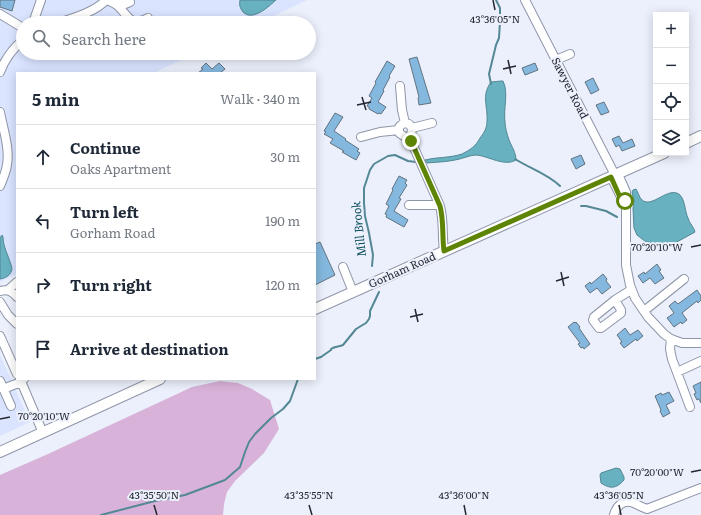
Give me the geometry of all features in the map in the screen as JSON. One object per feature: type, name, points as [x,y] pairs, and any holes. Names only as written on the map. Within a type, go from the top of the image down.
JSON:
[{"type":"main road","points":[[689,142],[701,136]]},
{"type":"main road","name":"Gorham Road","points":[[316,309],[657,156]]},
{"type":"main road","points":[[0,452],[158,380]]},
{"type":"street","points":[[35,16],[41,0]]},
{"type":"street","name":"Sawyer Road","points":[[525,0],[615,175],[619,195],[625,201],[626,265],[631,290]]},
{"type":"street","points":[[77,16],[109,1],[125,4],[130,2]]},
{"type":"street","points":[[109,1],[119,7],[126,16]]},
{"type":"street","points":[[1,16],[16,24]]},
{"type":"street","points":[[0,72],[2,59],[16,47]]},
{"type":"street","points":[[556,60],[570,54]]},
{"type":"street","points":[[400,86],[402,110],[408,125],[411,141],[442,212],[444,251]]},
{"type":"street","points":[[0,112],[8,159],[6,170],[0,186]]},
{"type":"street","points":[[399,130],[401,124],[408,125],[432,123]]},
{"type":"street","points":[[361,137],[380,132],[399,130]]},
{"type":"street","points":[[399,130],[401,134],[411,141]]},
{"type":"street","points":[[409,205],[439,205]]},
{"type":"street","points":[[343,267],[353,292]]},
{"type":"street","points":[[644,311],[684,279]]},
{"type":"street","points":[[4,291],[16,283]]},
{"type":"street","points":[[614,300],[631,290],[644,311],[660,330],[671,339],[682,343],[701,344]]},
{"type":"street","points":[[4,291],[12,292],[16,296]]},
{"type":"street","points":[[0,302],[16,323]]},
{"type":"street","points":[[0,336],[16,372]]},
{"type":"street","points":[[671,339],[670,349],[672,359],[690,407]]},
{"type":"street","points":[[677,372],[701,361]]},
{"type":"street","points":[[3,389],[22,380],[43,433]]},
{"type":"street","points":[[0,381],[11,406]]},
{"type":"street","points":[[614,515],[619,505],[628,502],[632,502],[645,512],[701,488]]},
{"type":"shaded area","points":[[0,0],[307,0],[274,16],[16,16],[16,60],[181,60],[156,72],[16,72],[16,274],[0,282]]},
{"type":"shaded area","points":[[0,355],[30,422],[0,436]]},
{"type":"shaded area","points":[[220,381],[238,383],[252,389],[270,400],[279,429],[264,453],[235,481],[227,492],[223,515],[0,515],[0,475],[192,387]]},
{"type":"water","points":[[240,0],[276,0],[261,12],[247,15],[241,9]]},
{"type":"water","points":[[503,81],[506,91],[506,128],[509,140],[515,152],[516,160],[511,162],[501,162],[476,155],[452,161],[427,163],[425,160],[462,154],[475,146],[486,126],[486,92],[488,87],[491,82]]},
{"type":"water","points":[[636,189],[641,199],[646,202],[651,202],[671,193],[680,195],[695,232],[675,243],[668,245],[646,242],[637,235],[634,228],[634,201],[632,192]]},
{"type":"water","points":[[2,235],[12,269],[8,276],[0,279],[0,238]]},
{"type":"water","points":[[616,468],[620,469],[624,477],[624,480],[621,483],[610,487],[601,483],[601,473]]},
{"type":"building","points":[[0,0],[15,0],[12,11],[0,7]]},
{"type":"building","points":[[417,57],[431,103],[419,105],[419,97],[409,59]]},
{"type":"building","points":[[387,61],[395,66],[378,102],[386,107],[381,114],[378,114],[369,109],[367,106],[372,98],[369,96],[376,83],[375,82]]},
{"type":"building","points":[[206,63],[212,69],[219,63],[225,69],[221,72],[199,72],[203,69],[201,68]]},
{"type":"building","points":[[535,63],[538,70],[525,75],[522,68]]},
{"type":"building","points":[[593,78],[599,90],[591,94],[585,82]]},
{"type":"building","points":[[604,102],[609,112],[601,115],[596,105]]},
{"type":"building","points":[[335,113],[343,117],[334,131],[359,149],[357,151],[360,153],[356,160],[330,143],[333,139],[324,134],[326,132],[324,131]]},
{"type":"building","points":[[619,136],[623,143],[632,139],[635,146],[622,151],[619,145],[616,147],[612,139]]},
{"type":"building","points":[[581,155],[585,164],[576,169],[571,159]]},
{"type":"building","points":[[399,176],[407,180],[405,183],[407,185],[399,198],[401,199],[394,211],[408,220],[404,227],[386,217],[387,215],[385,214],[389,206],[386,204]]},
{"type":"building","points":[[320,242],[335,275],[316,284],[316,244]]},
{"type":"building","points":[[657,264],[661,270],[659,271],[664,278],[655,284],[650,278],[643,283],[638,276],[644,272],[645,274]]},
{"type":"building","points":[[603,274],[611,287],[602,294],[597,288],[590,293],[585,286],[590,282],[591,284]]},
{"type":"building","points":[[697,290],[701,296],[701,300],[698,303],[697,301],[682,313],[687,320],[674,327],[667,318],[674,313],[669,306],[675,301],[678,304]]},
{"type":"building","points":[[576,322],[580,327],[579,328],[590,344],[584,349],[578,344],[580,343],[568,327]]},
{"type":"building","points":[[625,328],[630,335],[638,330],[643,336],[637,341],[636,339],[624,348],[617,335]]},
{"type":"building","points":[[701,382],[701,403],[699,399],[697,400],[694,394],[696,393],[693,386]]},
{"type":"building","points":[[669,392],[674,401],[666,405],[670,413],[663,417],[655,396],[661,393],[662,395]]},
{"type":"waterway","name":"Mill Brook","points":[[491,84],[489,74],[499,38],[500,8],[496,0]]},
{"type":"waterway","name":"Mill Brook","points":[[372,266],[373,255],[365,216],[364,203],[364,188],[370,170],[374,164],[388,156],[395,155],[408,161],[416,162]]},
{"type":"waterway","points":[[515,159],[544,175],[560,186]]},
{"type":"waterway","points":[[581,206],[606,211],[617,217]]},
{"type":"waterway","name":"Mill Brook","points":[[316,359],[321,357],[332,348],[343,345],[356,329],[366,323],[369,319],[370,311],[379,292]]},
{"type":"waterway","name":"Mill Brook","points":[[101,515],[185,495],[225,480],[240,467],[249,442],[255,434],[290,401],[298,380]]},
{"type":"route","points":[[411,141],[442,212],[444,251],[611,177],[619,195],[625,201]]}]
